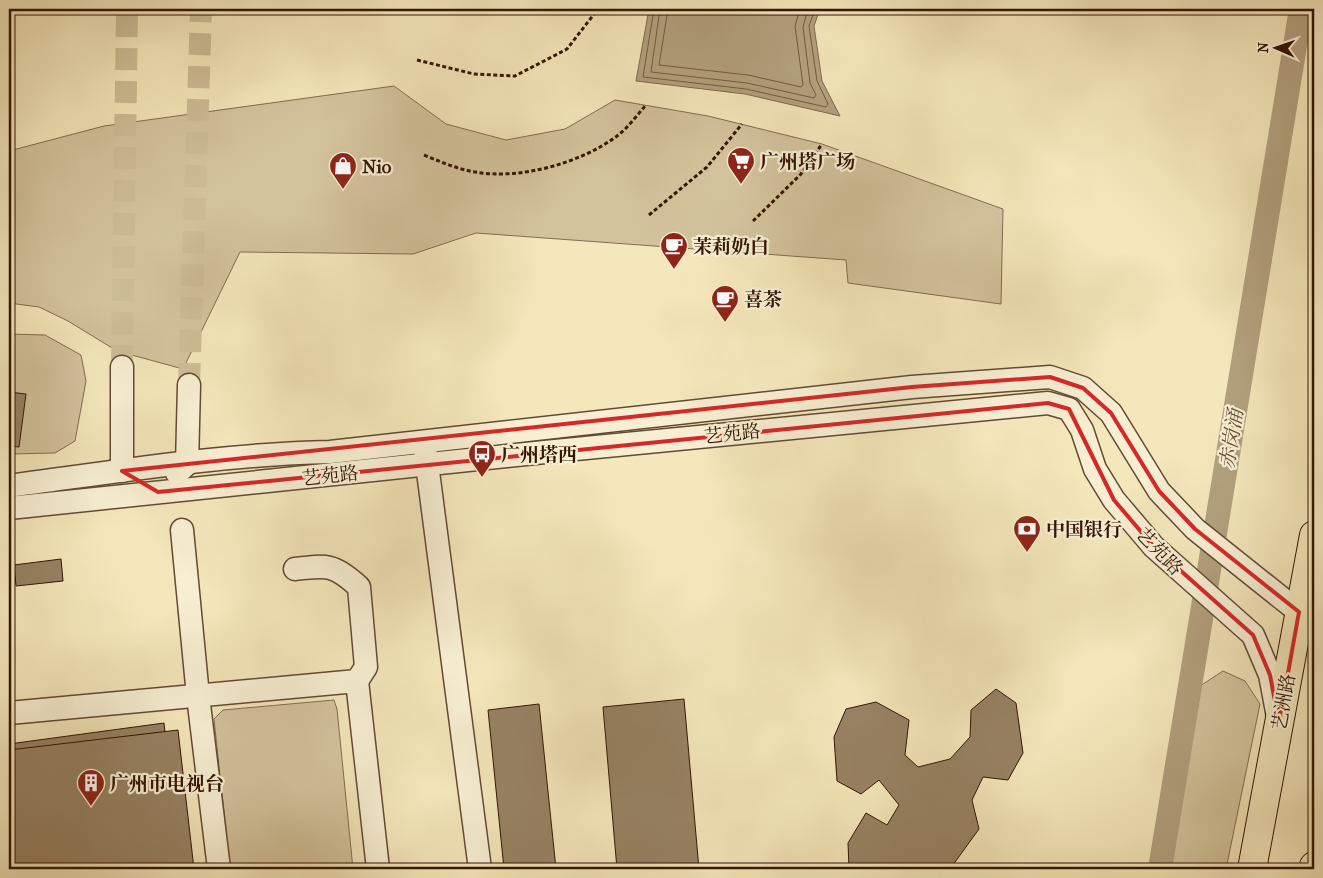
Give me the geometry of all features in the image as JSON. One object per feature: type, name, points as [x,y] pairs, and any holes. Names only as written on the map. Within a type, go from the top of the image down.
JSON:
[{"type":"main road","name":"艺洲路","points":[[1252,869],[1314,535]]},
{"type":"street","points":[[122,367],[122,472],[158,492],[187,464],[189,385]]},
{"type":"street","name":"艺苑路","points":[[9,486],[292,452],[330,452],[902,388],[1050,377],[1083,388],[1111,413],[1159,491],[1195,529],[1299,612]]},
{"type":"street","name":"艺苑路","points":[[9,508],[427,464],[1048,403],[1069,409],[1082,430],[1096,469],[1114,500],[1154,547],[1253,636],[1270,675],[1279,723]]},
{"type":"street","points":[[424,441],[480,869]]},
{"type":"street","points":[[182,530],[198,696],[219,869]]},
{"type":"street","points":[[295,569],[324,565],[345,574],[359,587],[366,667],[357,681],[378,869]]},
{"type":"street","points":[[9,713],[357,681]]},
{"type":"path","points":[[417,60],[474,74],[514,76],[567,50],[598,9]]},
{"type":"path","points":[[424,155],[448,165],[476,172],[507,173],[550,168],[589,153],[618,135],[646,105]]},
{"type":"path","points":[[649,215],[707,167],[742,124]]},
{"type":"path","points":[[753,221],[801,174],[822,144]]},
{"type":"highlighted area","points":[[1050,377],[1083,388],[1111,413],[1159,491],[1195,529],[1299,612],[1279,723],[1270,675],[1253,635],[1154,547],[1114,500],[1069,409],[1048,403],[158,492],[122,471],[912,387]]},
{"type":"shaded area","points":[[394,86],[446,124],[506,140],[565,129],[615,100],[708,116],[822,144],[1003,209],[1001,304],[848,283],[846,260],[476,233],[413,254],[240,252],[183,369],[117,351],[68,321],[39,307],[9,303],[9,151],[104,126]]},
{"type":"shaded area","points":[[9,334],[45,335],[81,355],[86,381],[75,441],[55,453],[9,454]]},
{"type":"shaded area","points":[[1223,671],[1245,681],[1260,704],[1226,869],[1170,869],[1200,686]]},
{"type":"shaded area","points":[[334,700],[337,709],[353,869],[230,869],[214,719],[223,710]]},
{"type":"water","points":[[649,9],[820,9],[814,26],[822,81],[840,116],[745,94],[636,81]]},
{"type":"building","points":[[9,392],[26,394],[19,447],[9,446]]},
{"type":"building","points":[[61,559],[63,581],[16,586],[14,565]]},
{"type":"building","points":[[996,689],[1016,703],[1023,753],[1008,780],[983,777],[972,800],[979,829],[950,869],[849,869],[848,843],[866,813],[887,825],[899,805],[879,780],[861,794],[837,781],[834,737],[846,709],[876,702],[909,720],[905,755],[918,767],[950,759],[970,737],[971,710]]},
{"type":"building","points":[[684,699],[699,869],[617,869],[603,707]]},
{"type":"building","points":[[539,704],[556,869],[504,869],[488,710]]},
{"type":"building","name":"广州市电视台","points":[[164,723],[180,869],[9,869],[9,744]]},
{"type":"building","name":"广州市电视台","points":[[178,730],[194,869],[9,869],[9,750]]},
{"type":"waterway","name":"赤岗涌","points":[[1160,869],[1301,9]]},
{"type":"tunnel","points":[[122,367],[127,9]]},
{"type":"tunnel","points":[[189,385],[201,9]]},
{"type":"place","name":"广州塔广场","points":[[741,185]]},
{"type":"place","name":"Nio","points":[[343,190]]},
{"type":"place","name":"茉莉奶白","points":[[674,270]]},
{"type":"place","name":"喜茶","points":[[725,323]]},
{"type":"place","name":"广州塔西","points":[[482,478]]},
{"type":"place","name":"中国银行","points":[[1027,553]]},
{"type":"place","name":"广州市电视台","points":[[91,807]]}]
